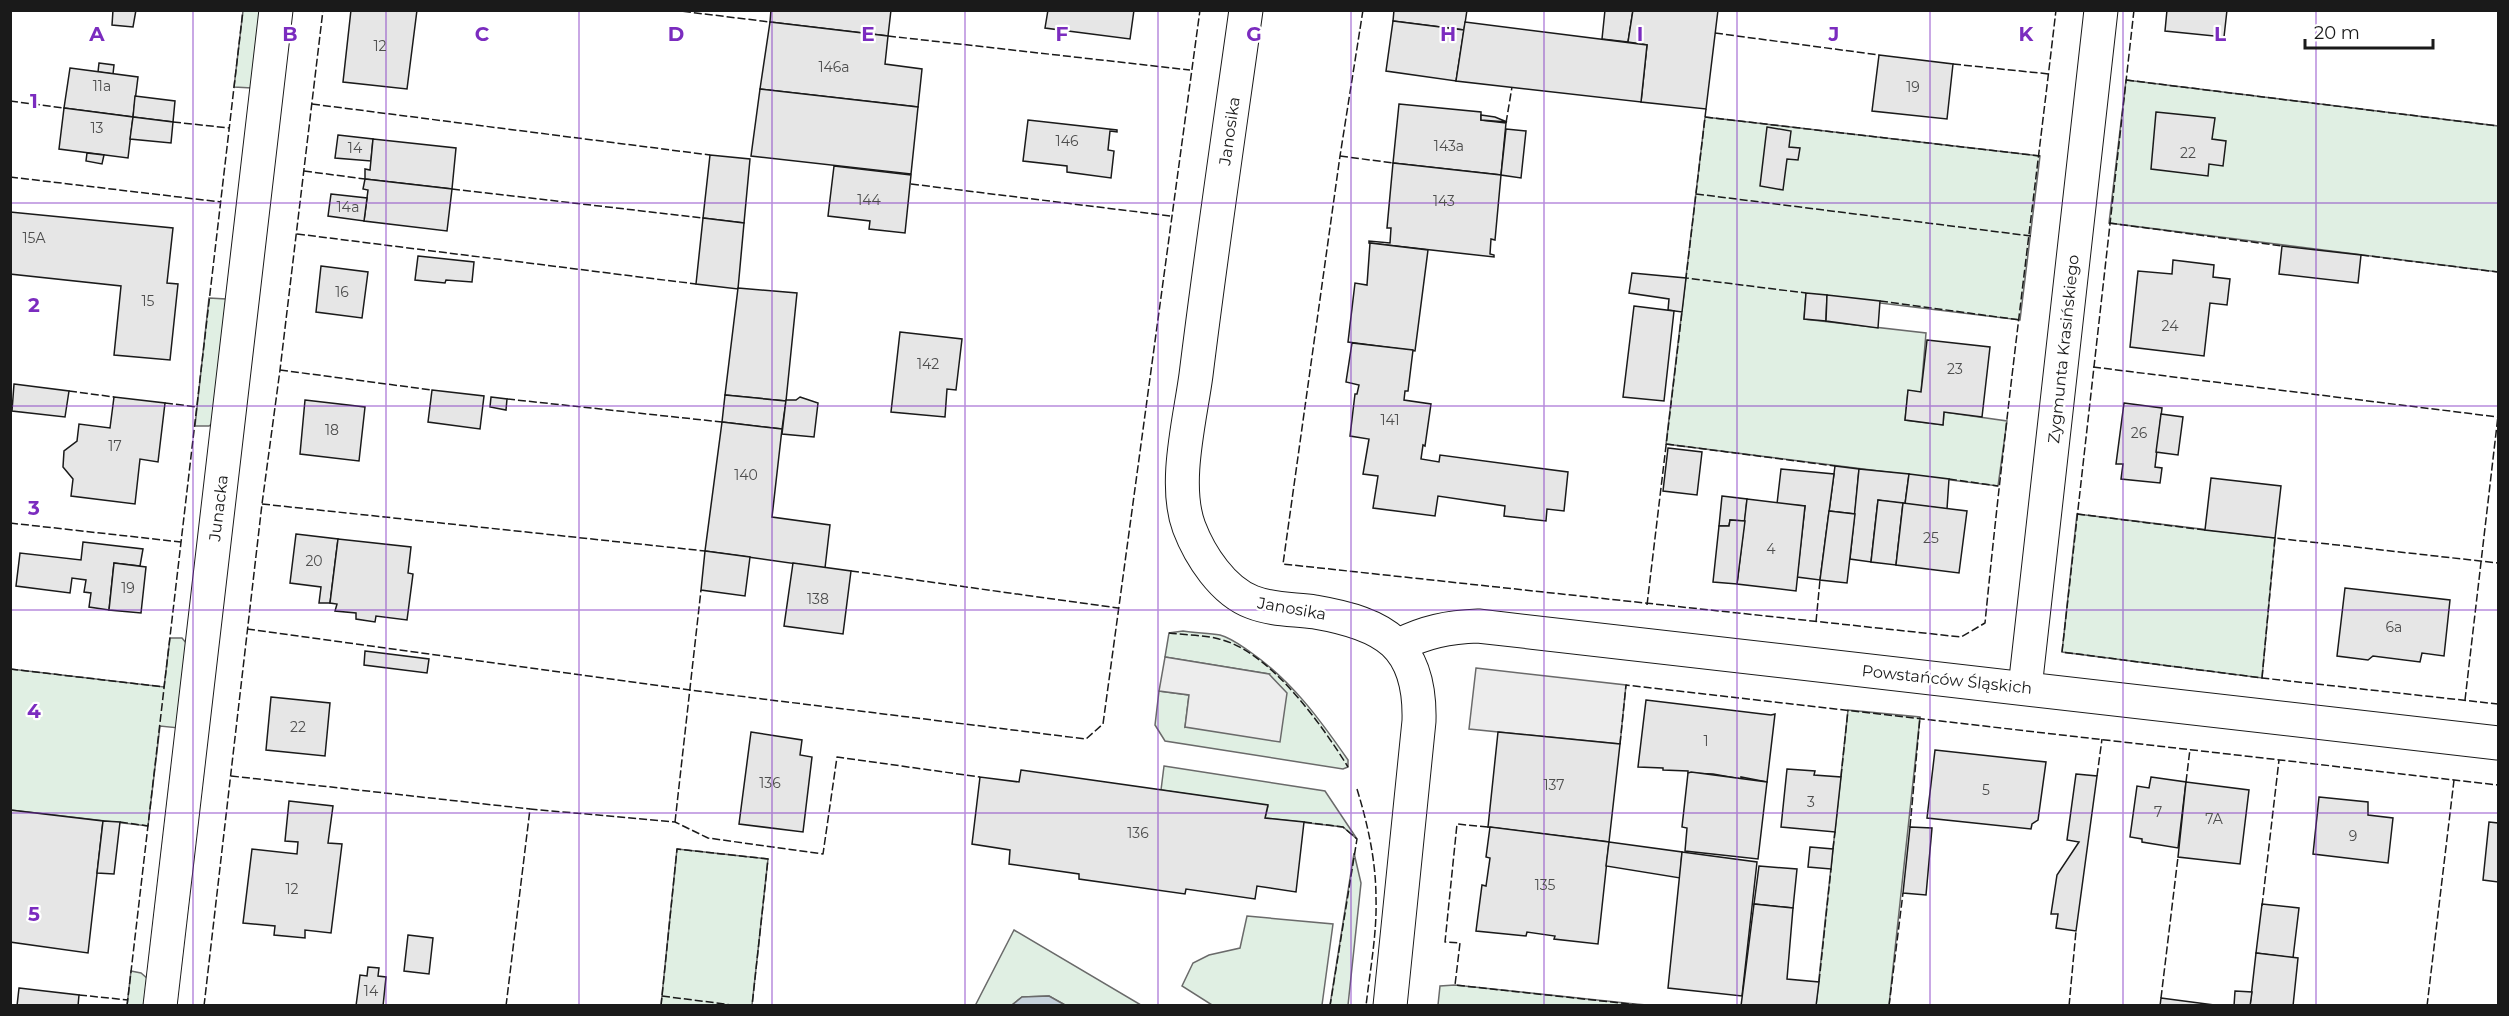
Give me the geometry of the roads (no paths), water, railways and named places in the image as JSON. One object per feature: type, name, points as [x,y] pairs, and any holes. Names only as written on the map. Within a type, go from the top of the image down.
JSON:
[{"type":"street","name":"Junacka","points":[[160,1005],[276,10]]},
{"type":"street","name":"Janosika","points":[[1246,10],[1199,345],[1184,466],[1184,506],[1189,526],[1206,560],[1237,594],[1267,606],[1346,618],[1384,634],[1399,645],[1415,674],[1420,697],[1419,721],[1390,1005]]},
{"type":"street","name":"Zygmunta Krasińskiego","points":[[2025,688],[2101,10]]},
{"type":"street","name":"Powstańców Śląskich","points":[[1399,645],[1423,633],[1447,627],[1478,626],[2499,743]]}]
